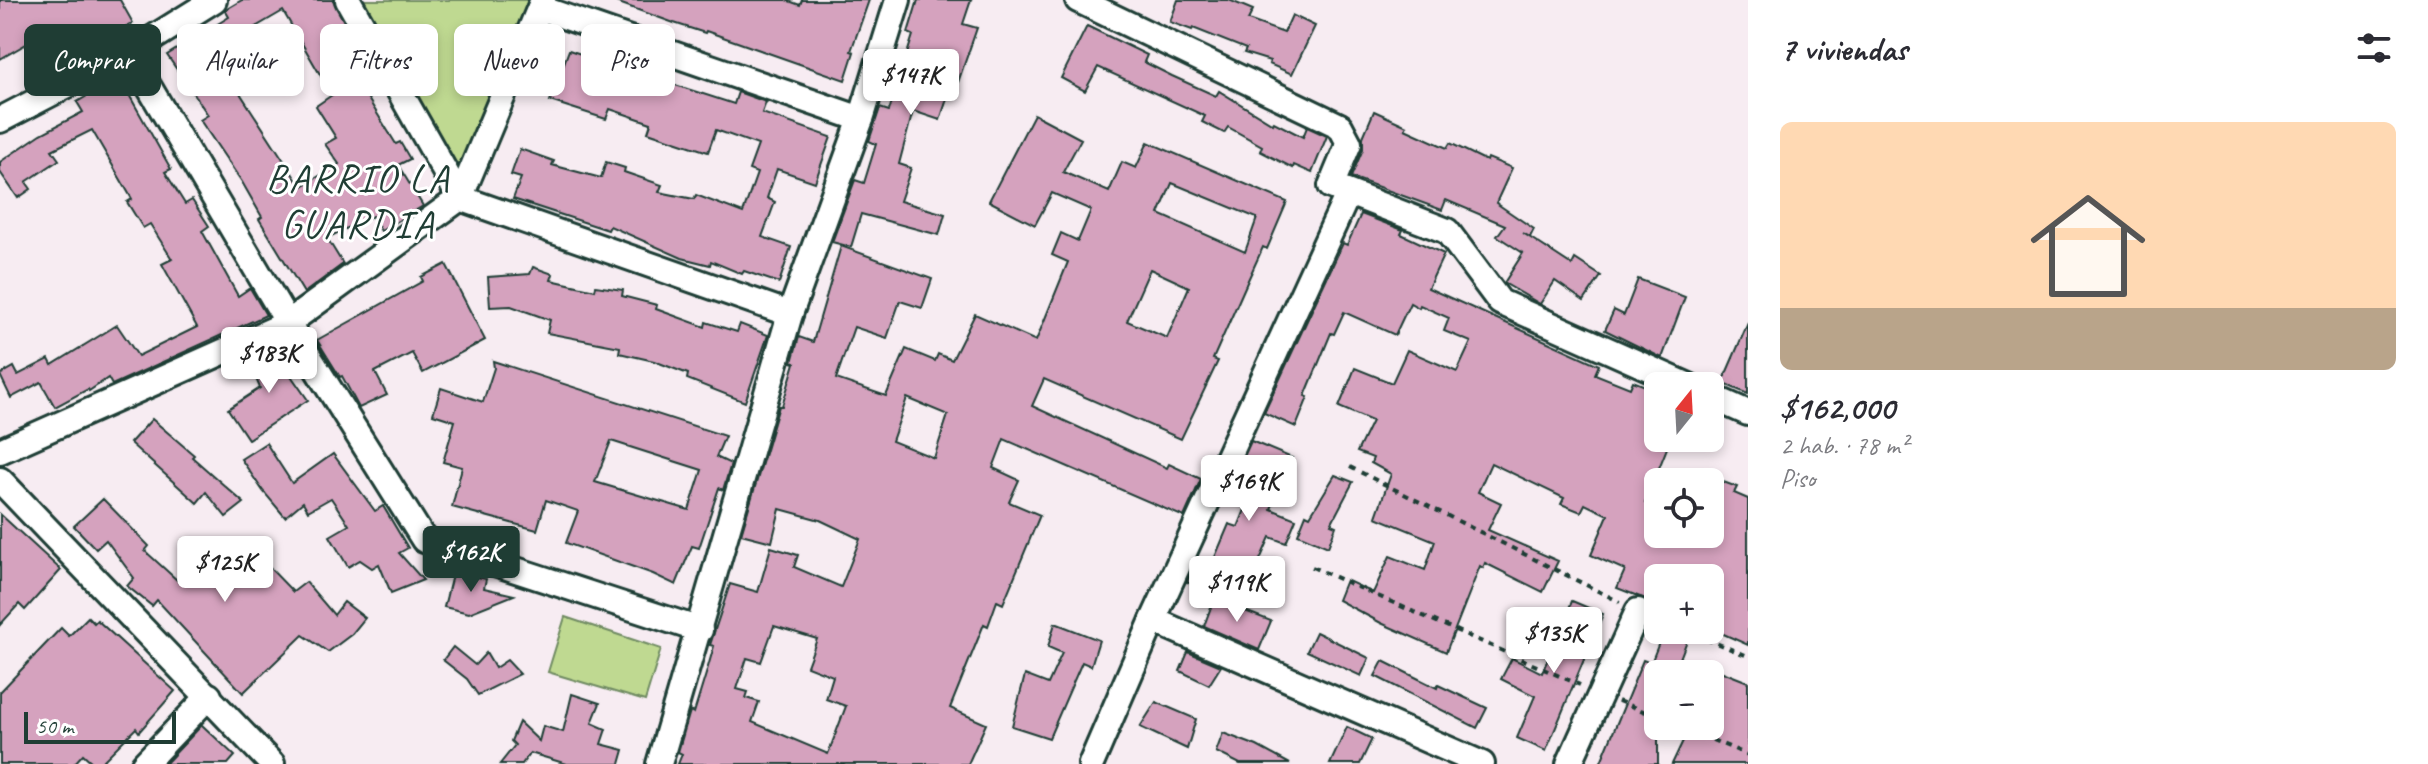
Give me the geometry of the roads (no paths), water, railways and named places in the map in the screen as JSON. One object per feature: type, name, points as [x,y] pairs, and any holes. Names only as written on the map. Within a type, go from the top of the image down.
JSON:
[{"type":"street","points":[[161,33],[214,0]]},
{"type":"street","points":[[348,0],[460,198],[790,314]]},
{"type":"street","points":[[659,764],[790,314],[861,119],[898,0]]},
{"type":"street","points":[[1078,0],[1340,126],[1349,143],[1331,186],[1447,231],[1500,302],[1658,372]]},
{"type":"street","points":[[0,451],[288,323],[460,198],[541,4],[861,119]]},
{"type":"street","points":[[0,120],[46,96]]},
{"type":"street","points":[[154,96],[288,323],[424,540],[700,630]]},
{"type":"street","points":[[1091,764],[1153,620],[1348,194]]},
{"type":"street","points":[[1724,402],[1748,413]]},
{"type":"street","points":[[0,480],[272,764]]},
{"type":"street","points":[[1569,764],[1638,611]]},
{"type":"street","points":[[1153,620],[1482,764]]},
{"type":"street","points":[[144,764],[209,696]]},
{"type":"district","name":"BARRIO LA GUARDIA","points":[[358,201]]}]
